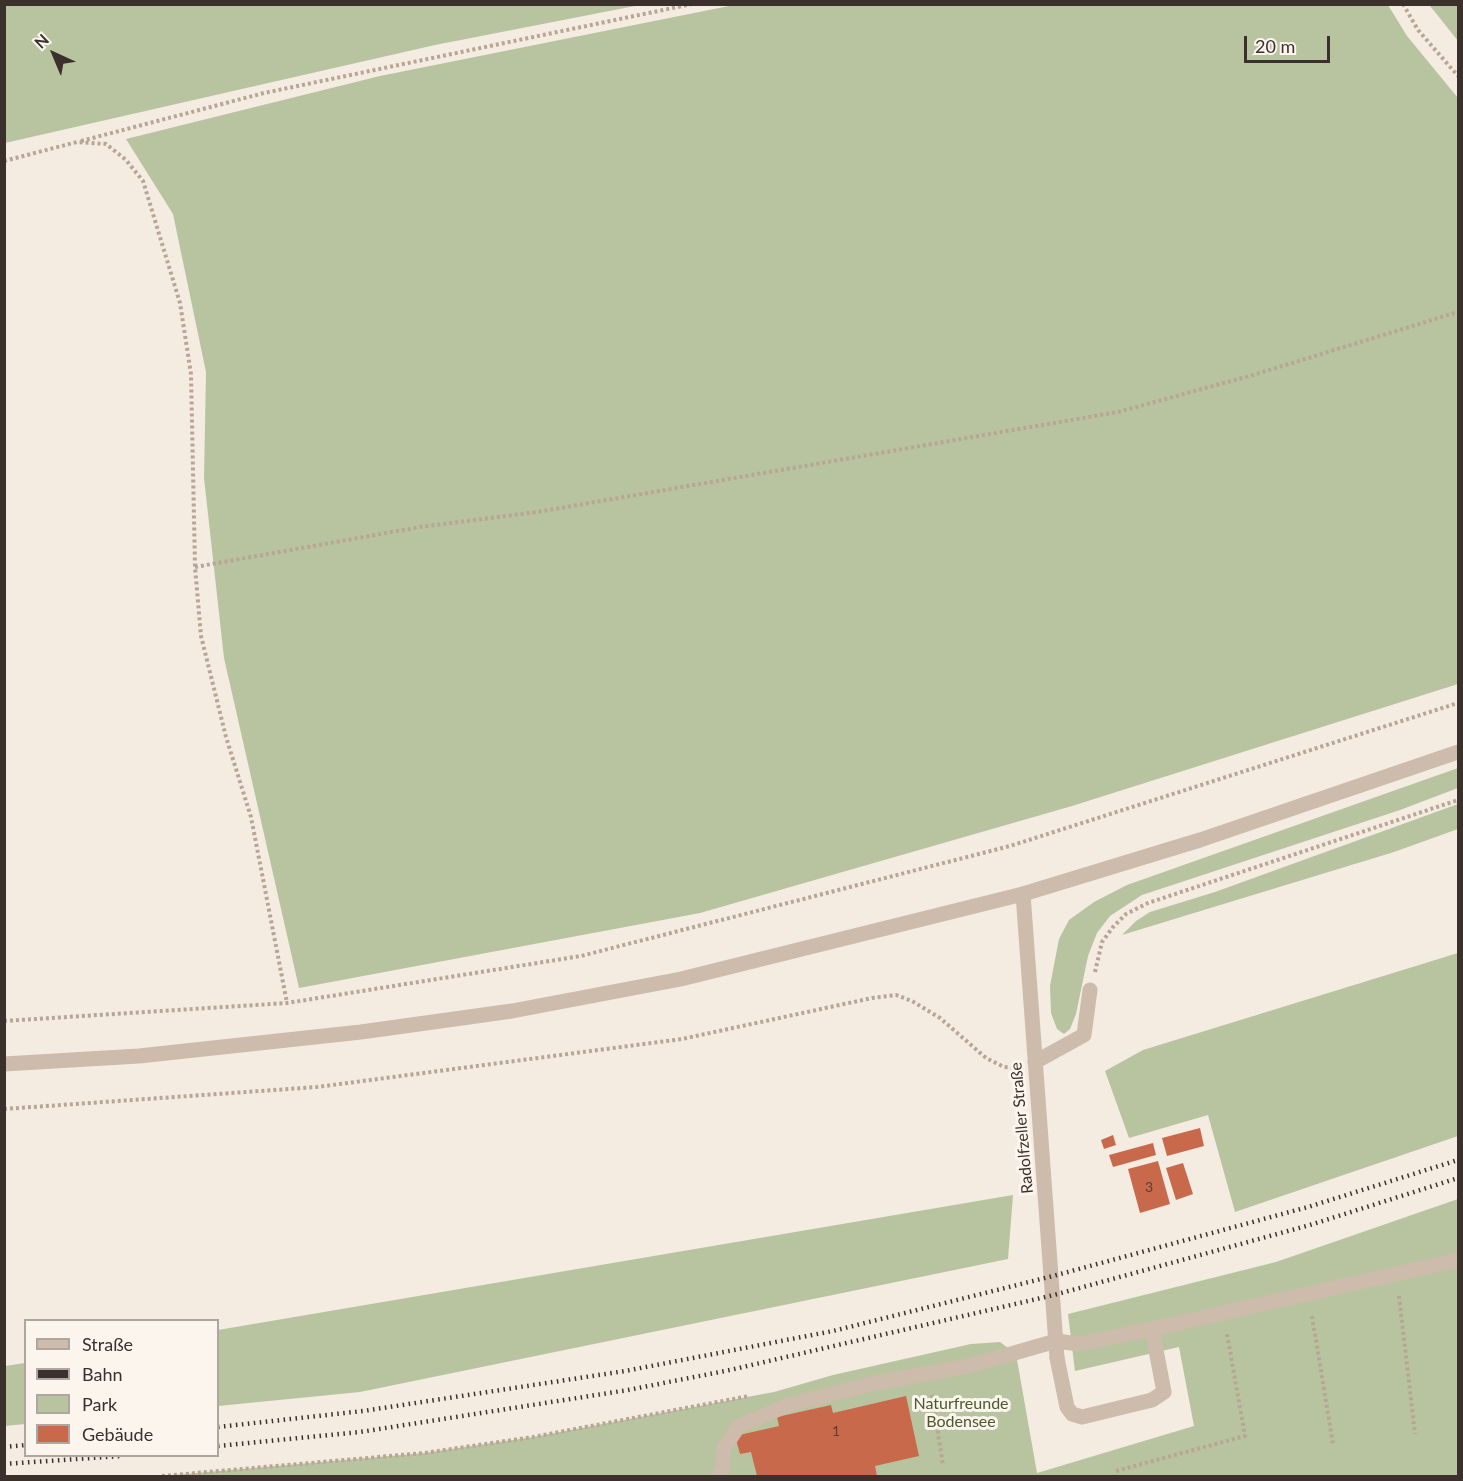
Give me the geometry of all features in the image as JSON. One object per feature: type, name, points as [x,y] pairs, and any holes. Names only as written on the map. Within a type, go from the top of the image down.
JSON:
[{"type":"street","points":[[4,1064],[139,1056],[219,1048],[512,1011],[681,979],[1023,894],[1200,840],[1458,752]]},
{"type":"street","name":"Radolfzeller Straße","points":[[1023,894],[1057,1358],[1067,1407],[1072,1414],[1082,1417],[1152,1400],[1164,1392],[1152,1329]]},
{"type":"street","points":[[1035,1062],[1084,1035],[1090,990]]},
{"type":"street","points":[[718,1476],[722,1472],[724,1448],[738,1427],[759,1415],[828,1394],[969,1366],[1056,1341],[1079,1344],[1458,1260]]},
{"type":"path","points":[[4,161],[264,93],[692,4]]},
{"type":"path","points":[[1403,4],[1418,30],[1458,76]]},
{"type":"path","points":[[77,142],[106,144],[126,160],[143,181],[180,303],[191,374],[195,567],[201,636],[226,737],[251,818],[287,1003]]},
{"type":"path","points":[[195,567],[420,527],[537,512],[1118,412],[1253,375],[1458,312]]},
{"type":"path","points":[[4,1021],[287,1003],[582,956],[1010,846],[1458,703]]},
{"type":"path","points":[[1090,990],[1102,942],[1126,914],[1148,903],[1458,800]]},
{"type":"path","points":[[4,1109],[317,1087],[682,1039],[872,998],[896,995],[912,1001],[940,1018],[986,1058],[1004,1068],[1016,1068],[1035,1062]]},
{"type":"path","points":[[1396,1274],[1415,1434]]},
{"type":"path","points":[[1309,1294],[1333,1444]]},
{"type":"path","points":[[1116,1471],[1245,1436],[1223,1313]]},
{"type":"path","points":[[927,1374],[943,1465]]},
{"type":"path","points":[[162,1476],[424,1453],[534,1437],[752,1396]]},
{"type":"path","points":[[934,1406],[951,1402]]},
{"type":"green space","points":[[4,5],[640,5],[435,45],[5,143]]},
{"type":"green space","points":[[734,5],[1388,5],[1407,36],[1458,98],[1458,684],[1072,806],[700,913],[299,988],[224,658],[204,478],[206,372],[173,214],[126,139],[380,76]]},
{"type":"green space","points":[[1429,5],[1458,5],[1458,41],[1435,12]]},
{"type":"green space","points":[[1458,768],[1458,788],[1400,810],[1142,895],[1110,916],[1097,933],[1088,956],[1076,1014],[1070,1029],[1064,1034],[1057,1029],[1051,1013],[1050,986],[1059,939],[1069,920],[1094,902],[1127,885]]},
{"type":"green space","points":[[1458,804],[1458,829],[1394,852],[1122,935],[1136,921],[1150,912],[1215,892]]},
{"type":"green space","points":[[1458,953],[1458,1136],[1235,1212],[1208,1115],[1129,1138],[1105,1071],[1143,1050]]},
{"type":"green space","points":[[1013,1195],[1008,1259],[360,1392],[219,1406],[219,1330]]},
{"type":"green space","name":"Naturfreunde Bodensee","points":[[1458,1199],[1458,1476],[162,1476],[424,1453],[533,1437],[774,1392],[833,1375],[971,1344],[1000,1342],[1016,1354],[1037,1473],[1194,1426],[1179,1347],[1075,1371],[1068,1314],[1276,1262]]},
{"type":"green space","points":[[24,1363],[24,1424],[5,1426],[5,1366]]},
{"type":"building","points":[[1200,1128],[1204,1146],[1167,1156],[1162,1138]]},
{"type":"building","points":[[1113,1135],[1116,1145],[1104,1149],[1101,1140]]},
{"type":"building","points":[[1153,1143],[1156,1155],[1113,1167],[1109,1155]]},
{"type":"building","points":[[1158,1161],[1170,1204],[1140,1213],[1128,1169]]},
{"type":"building","points":[[1183,1163],[1193,1194],[1176,1200],[1166,1168]]},
{"type":"building","points":[[906,1396],[919,1456],[875,1466],[877,1476],[757,1476],[751,1452],[740,1454],[735,1436],[779,1426],[777,1417],[831,1405],[833,1413]]},
{"type":"railway","points":[[219,1427],[363,1411],[625,1371],[833,1331],[1053,1276],[1308,1207],[1458,1160]]},
{"type":"railway","points":[[219,1446],[360,1432],[628,1390],[730,1370],[1054,1295],[1310,1225],[1458,1178]]},
{"type":"railway","points":[[4,1447],[24,1445]]},
{"type":"railway","points":[[4,1464],[106,1457]]}]
